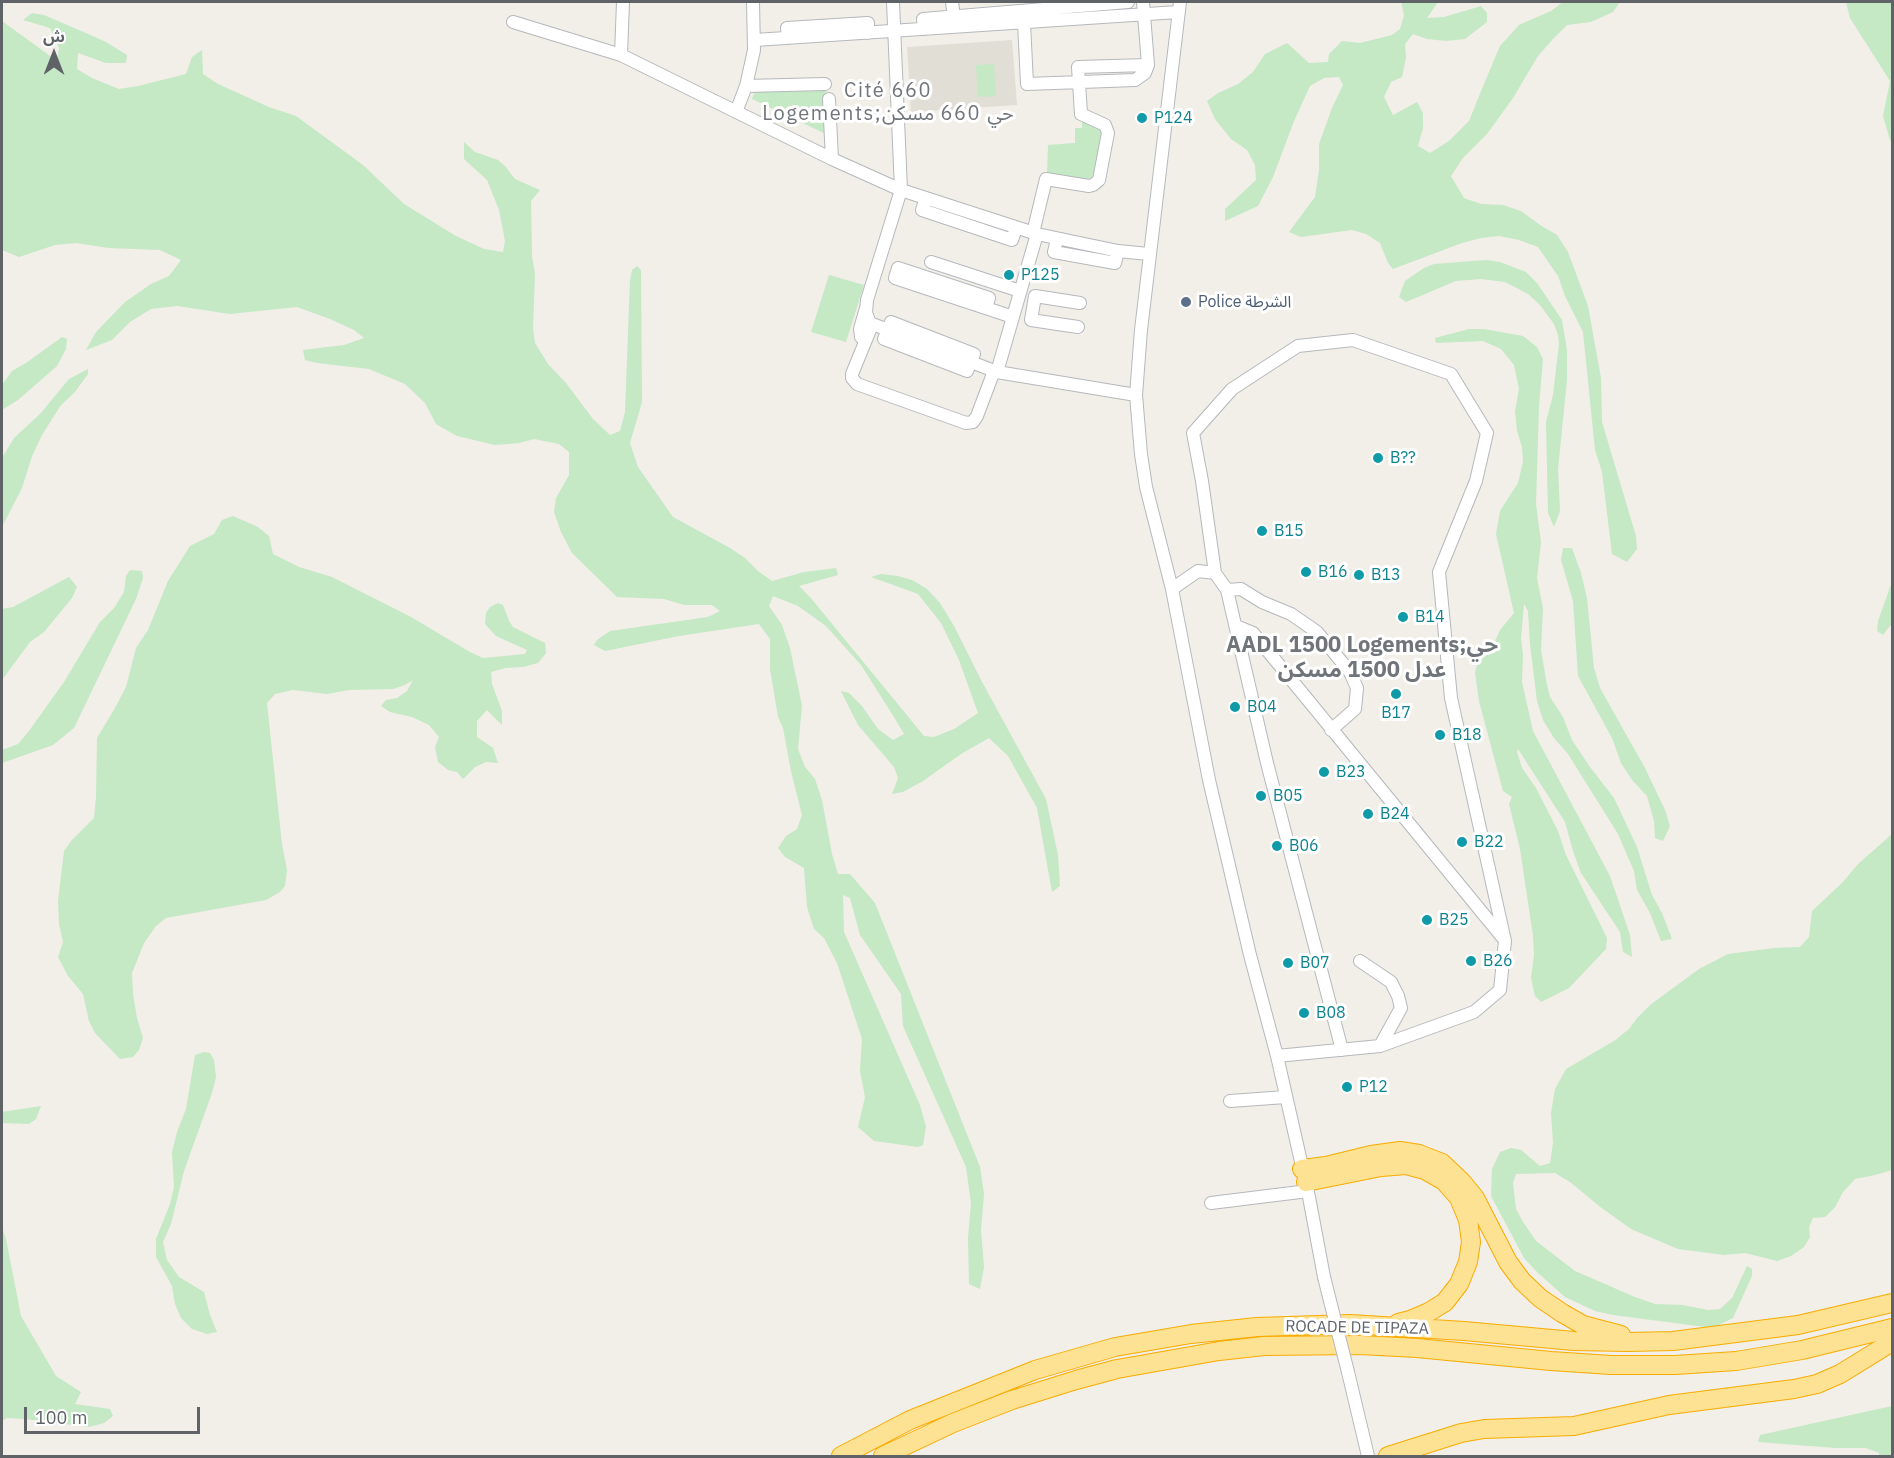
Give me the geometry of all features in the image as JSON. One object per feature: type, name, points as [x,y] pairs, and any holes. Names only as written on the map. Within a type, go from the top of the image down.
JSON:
[{"type":"highway","points":[[1305,1181],[1326,1166],[1371,1155],[1400,1151],[1419,1154],[1442,1163],[1475,1198],[1508,1262],[1522,1281],[1540,1298],[1583,1325],[1640,1339],[1673,1341]]},
{"type":"highway","points":[[1305,1181],[1381,1167],[1406,1165],[1425,1170],[1444,1181],[1459,1198],[1468,1220],[1471,1242],[1468,1262],[1459,1284],[1445,1302],[1410,1320],[1388,1325],[1350,1324]]},
{"type":"highway","name":"ROCADE DE TIPAZA","points":[[841,1456],[910,1420],[1035,1370],[1115,1347],[1191,1334],[1257,1327],[1350,1324],[1574,1341],[1673,1341],[1798,1325],[1893,1303]]},
{"type":"highway","name":"ROCADE DE TIPAZA","points":[[883,1456],[952,1423],[1012,1400],[1117,1369],[1219,1351],[1263,1346],[1360,1345],[1611,1365],[1675,1365],[1747,1359],[1802,1350],[1893,1328]]},
{"type":"highway","points":[[1388,1456],[1461,1432],[1574,1426],[1669,1405],[1818,1384],[1840,1374],[1893,1342]]},
{"type":"street","points":[[621,55],[623,2]]},
{"type":"street","points":[[736,112],[746,86],[755,40],[753,2]]},
{"type":"street","points":[[865,341],[861,337],[860,328],[901,190],[893,2]]},
{"type":"street","points":[[952,2],[954,22]]},
{"type":"street","points":[[755,40],[924,29],[954,22],[1128,2]]},
{"type":"street","points":[[954,22],[1024,22],[1143,8],[1179,7],[1149,254],[1136,395],[1141,454],[1146,487],[1172,589],[1209,780],[1250,955],[1277,1056],[1324,1277],[1368,1456]]},
{"type":"street","points":[[872,325],[852,374],[854,382],[964,423],[973,422],[996,372],[1015,311],[1035,234],[1046,179],[1089,186],[1100,180],[1108,133],[1105,125],[1081,114],[1078,68],[1148,65],[1143,8]]},
{"type":"street","points":[[513,22],[621,55],[832,159],[901,190],[1035,234],[1118,251],[1149,254]]},
{"type":"street","points":[[1024,22],[1027,84],[1079,82]]},
{"type":"street","points":[[746,86],[825,84]]},
{"type":"street","points":[[829,99],[832,159]]},
{"type":"street","points":[[931,261],[1020,291]]},
{"type":"street","points":[[986,308],[989,298],[898,268],[895,278],[986,308],[1015,311],[1033,308]]},
{"type":"street","points":[[1078,327],[1031,320],[1035,296],[1080,303]]},
{"type":"street","points":[[866,307],[868,319],[872,325],[996,372],[1136,395]]},
{"type":"street","points":[[1277,1056],[1342,1050],[1380,1046],[1474,1012],[1500,990],[1505,941],[1451,698],[1439,572],[1476,481],[1486,433],[1451,374],[1353,340],[1298,346],[1232,389],[1193,433],[1215,573],[1227,590],[1267,763],[1342,1050]]},
{"type":"street","points":[[1172,589],[1198,571],[1215,573]]},
{"type":"street","points":[[1227,590],[1241,589],[1262,603],[1291,614],[1317,632],[1350,672],[1357,688],[1355,709],[1331,730]]},
{"type":"street","points":[[1236,626],[1253,633],[1505,941]]},
{"type":"street","points":[[1360,961],[1391,982],[1401,1008],[1380,1046]]},
{"type":"street","points":[[1230,1101],[1286,1097]]},
{"type":"street","points":[[1211,1203],[1305,1181]]},
{"type":"shaded area","points":[[1012,40],[1017,105],[911,112],[907,47]]},
{"type":"green space","points":[[1401,2],[1438,2],[1427,18],[1444,17],[1481,6],[1487,13],[1487,22],[1465,39],[1446,41],[1427,39],[1413,34],[1405,44],[1406,58],[1402,77],[1391,82],[1384,97],[1393,115],[1417,102],[1423,113],[1423,128],[1418,146],[1430,153],[1449,141],[1469,121],[1500,46],[1519,25],[1551,11],[1563,2],[1620,2],[1613,12],[1591,22],[1567,25],[1553,39],[1538,56],[1513,98],[1487,134],[1463,158],[1451,176],[1464,198],[1481,204],[1503,205],[1521,211],[1557,235],[1568,252],[1588,306],[1601,378],[1602,422],[1636,536],[1637,549],[1627,562],[1612,554],[1602,472],[1595,450],[1583,332],[1558,276],[1538,247],[1499,236],[1481,238],[1393,269],[1380,243],[1366,234],[1352,230],[1301,237],[1289,232],[1315,197],[1319,170],[1319,144],[1343,85],[1339,77],[1324,78],[1310,86],[1273,177],[1258,206],[1225,221],[1225,209],[1256,180],[1255,165],[1247,150],[1231,139],[1215,119],[1207,101],[1238,84],[1253,72],[1265,54],[1287,43],[1309,63],[1328,62],[1329,54],[1342,41],[1360,43],[1392,35],[1400,29],[1404,15]]},
{"type":"green space","points":[[1846,2],[1891,2],[1892,147],[1883,116],[1890,81],[1850,18]]},
{"type":"green space","points":[[32,13],[44,15],[86,33],[127,55],[126,63],[106,63],[78,53],[77,69],[119,89],[186,74],[192,57],[202,50],[203,74],[218,84],[269,107],[296,116],[363,165],[404,204],[456,236],[484,249],[503,252],[505,241],[499,210],[487,180],[464,159],[464,142],[475,152],[498,160],[515,179],[540,190],[531,201],[532,256],[535,274],[533,328],[535,343],[548,364],[566,383],[593,419],[610,435],[620,431],[625,412],[630,280],[632,270],[637,266],[641,270],[642,402],[630,443],[638,467],[673,517],[730,548],[772,581],[804,572],[836,568],[838,575],[799,586],[924,736],[934,737],[954,729],[978,713],[959,660],[941,623],[918,594],[871,577],[881,574],[912,580],[927,589],[940,603],[1046,799],[1058,855],[1060,886],[1052,892],[1037,808],[1008,756],[989,738],[961,754],[923,781],[903,792],[892,794],[898,778],[894,767],[858,725],[841,691],[849,693],[862,706],[878,729],[893,740],[904,734],[861,665],[826,626],[798,606],[773,596],[769,606],[782,625],[790,648],[802,706],[798,749],[805,767],[815,779],[822,800],[838,874],[850,874],[875,903],[980,1167],[984,1194],[981,1230],[984,1267],[980,1289],[969,1284],[968,1238],[971,1203],[966,1167],[903,1026],[901,994],[860,935],[850,898],[843,895],[844,932],[920,1105],[926,1127],[923,1145],[918,1147],[874,1141],[858,1127],[865,1097],[860,1071],[862,1039],[837,963],[824,938],[814,929],[807,907],[804,868],[785,857],[778,848],[786,836],[797,829],[802,815],[783,728],[778,717],[770,669],[770,639],[759,624],[679,636],[605,651],[594,645],[610,631],[708,617],[720,611],[712,605],[684,605],[664,599],[617,597],[572,553],[554,512],[556,498],[569,475],[569,452],[559,444],[534,439],[495,445],[457,436],[436,424],[425,403],[405,384],[369,369],[305,360],[303,350],[344,345],[364,338],[354,330],[330,319],[297,307],[230,314],[177,306],[151,309],[130,322],[112,340],[86,350],[96,332],[125,302],[151,284],[169,276],[181,260],[160,250],[109,248],[76,243],[55,245],[19,257],[2,250],[2,21],[57,61],[59,48],[50,28],[23,20]]},
{"type":"green space","points":[[994,64],[996,96],[978,97],[976,65]]},
{"type":"green space","points":[[826,87],[828,135],[752,99],[755,91]]},
{"type":"green space","points":[[1082,120],[1102,129],[1094,173],[1087,180],[1047,176],[1048,145],[1075,143],[1075,128],[1082,128]]},
{"type":"green space","points":[[1486,260],[1500,262],[1526,272],[1537,283],[1562,320],[1567,350],[1567,380],[1558,469],[1560,511],[1554,527],[1548,513],[1546,422],[1553,395],[1559,344],[1554,324],[1540,305],[1528,294],[1505,282],[1481,279],[1456,281],[1406,302],[1399,297],[1405,281],[1424,268],[1434,264]]},
{"type":"green space","points":[[829,275],[864,285],[846,342],[811,332]]},
{"type":"green space","points":[[1469,329],[1484,329],[1523,336],[1537,347],[1543,359],[1536,504],[1541,542],[1537,578],[1543,608],[1541,650],[1547,685],[1550,697],[1563,717],[1572,740],[1614,798],[1637,847],[1652,895],[1672,939],[1661,941],[1650,913],[1637,890],[1634,871],[1618,834],[1568,754],[1554,738],[1543,720],[1537,701],[1528,611],[1524,604],[1521,639],[1522,682],[1533,731],[1610,876],[1630,935],[1632,957],[1623,952],[1620,932],[1581,873],[1565,822],[1518,749],[1522,768],[1536,788],[1558,831],[1566,855],[1607,938],[1606,949],[1569,988],[1541,1002],[1535,996],[1531,978],[1534,955],[1533,936],[1520,849],[1509,804],[1512,797],[1503,791],[1479,701],[1475,672],[1480,655],[1491,650],[1500,630],[1514,613],[1496,534],[1500,511],[1518,483],[1523,462],[1515,411],[1519,389],[1514,365],[1501,349],[1483,341],[1436,343],[1435,338]]},
{"type":"green space","points":[[62,337],[67,339],[66,349],[57,366],[18,400],[2,410],[2,385],[12,371]]},
{"type":"green space","points":[[88,369],[88,374],[75,392],[61,405],[42,435],[32,456],[22,488],[2,527],[2,458],[14,438],[40,414],[69,379]]},
{"type":"green space","points":[[233,516],[258,527],[269,536],[273,554],[299,567],[332,577],[411,617],[483,658],[525,654],[527,650],[496,636],[485,624],[486,613],[490,607],[498,603],[503,605],[513,627],[545,643],[546,653],[538,663],[491,672],[492,684],[502,711],[502,725],[487,710],[477,721],[477,737],[493,748],[498,763],[486,762],[475,767],[463,779],[457,772],[448,770],[438,762],[435,747],[439,737],[429,725],[412,717],[390,712],[381,706],[386,700],[397,698],[407,691],[413,680],[393,689],[349,690],[327,694],[293,690],[275,694],[267,703],[282,844],[287,870],[285,886],[280,892],[266,900],[166,918],[156,926],[144,943],[132,973],[137,1018],[143,1038],[139,1050],[133,1057],[120,1059],[95,1033],[89,1021],[83,994],[68,976],[58,957],[63,942],[58,901],[64,851],[94,818],[97,738],[126,687],[136,648],[148,630],[168,581],[190,546],[214,534],[222,520]]},
{"type":"green space","points":[[1563,548],[1572,548],[1581,573],[1587,598],[1594,668],[1600,688],[1645,768],[1665,810],[1670,826],[1663,841],[1655,838],[1654,821],[1647,796],[1632,780],[1621,763],[1612,738],[1578,676],[1573,601],[1561,560]]},
{"type":"green space","points":[[130,570],[142,571],[143,578],[136,599],[74,728],[53,745],[2,763],[2,750],[18,744],[29,731],[64,682],[100,622],[114,608],[124,592],[126,576]]},
{"type":"green space","points":[[69,577],[77,587],[72,598],[44,632],[30,642],[2,680],[2,609],[13,607]]},
{"type":"green space","points":[[1892,582],[1892,623],[1883,635],[1877,631],[1878,621]]},
{"type":"green space","points":[[1892,834],[1892,1170],[1855,1179],[1825,1217],[1813,1218],[1809,1227],[1810,1237],[1804,1247],[1791,1256],[1777,1261],[1745,1253],[1724,1255],[1678,1249],[1631,1229],[1555,1173],[1516,1174],[1513,1183],[1516,1209],[1536,1241],[1575,1271],[1635,1297],[1655,1304],[1683,1305],[1708,1310],[1720,1309],[1732,1298],[1747,1266],[1752,1269],[1752,1276],[1733,1318],[1713,1328],[1613,1315],[1595,1311],[1565,1297],[1524,1258],[1491,1196],[1492,1169],[1500,1152],[1511,1148],[1521,1150],[1540,1166],[1550,1163],[1553,1143],[1551,1113],[1555,1089],[1566,1069],[1614,1041],[1629,1029],[1650,1005],[1699,969],[1728,954],[1800,947],[1809,937],[1812,911],[1843,882],[1858,864]]},
{"type":"green space","points":[[210,1053],[214,1060],[216,1077],[184,1171],[171,1224],[163,1242],[167,1260],[179,1277],[204,1292],[217,1332],[207,1334],[192,1329],[181,1318],[175,1304],[172,1286],[156,1257],[156,1239],[174,1187],[172,1152],[186,1109],[195,1055]]},
{"type":"green space","points":[[41,1106],[36,1119],[29,1124],[2,1123],[2,1112]]},
{"type":"green space","points":[[2,1227],[21,1316],[56,1376],[81,1392],[75,1404],[110,1409],[113,1416],[104,1423],[89,1427],[25,1419],[7,1418],[2,1421]]},
{"type":"green space","points":[[1892,1406],[1892,1456],[1879,1456],[1879,1453],[1866,1448],[1758,1442],[1760,1435]]},
{"type":"place","name":"P124","points":[[1142,118]]},
{"type":"place","name":"P125","points":[[1009,275]]},
{"type":"place","name":"Police الشرطة","points":[[1186,302]]},
{"type":"place","name":"B??","points":[[1378,458]]},
{"type":"place","name":"B15","points":[[1262,531]]},
{"type":"place","name":"B16","points":[[1306,572]]},
{"type":"place","name":"B13","points":[[1359,575]]},
{"type":"place","name":"B14","points":[[1403,617]]},
{"type":"place","name":"B17","points":[[1396,694]]},
{"type":"place","name":"B04","points":[[1235,707]]},
{"type":"place","name":"B18","points":[[1440,735]]},
{"type":"place","name":"B23","points":[[1324,772]]},
{"type":"place","name":"B05","points":[[1261,796]]},
{"type":"place","name":"B24","points":[[1368,814]]},
{"type":"place","name":"B22","points":[[1462,842]]},
{"type":"place","name":"B06","points":[[1277,846]]},
{"type":"place","name":"B25","points":[[1427,920]]},
{"type":"place","name":"B26","points":[[1471,961]]},
{"type":"place","name":"B07","points":[[1288,963]]},
{"type":"place","name":"B08","points":[[1304,1013]]},
{"type":"place","name":"P12","points":[[1347,1087]]},
{"type":"district","name":"Cité 660 Logements;حي 660 مسكن","points":[[888,102]]},
{"type":"district","name":"AADL 1500 Logements;حي عدل 1500 مسكن","points":[[1362,658]]}]
